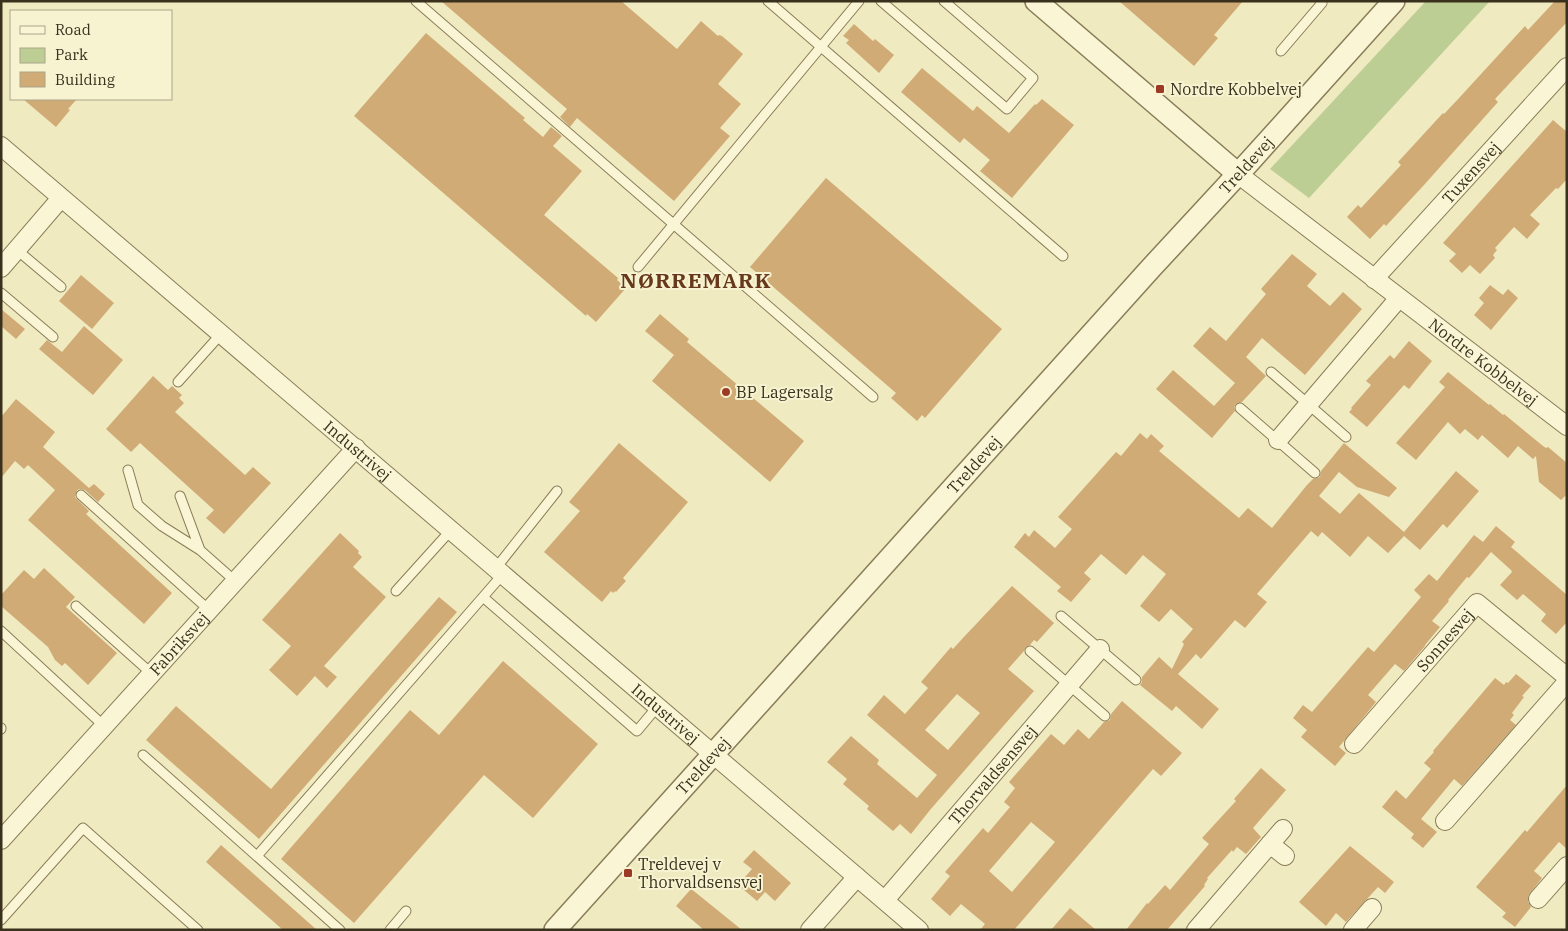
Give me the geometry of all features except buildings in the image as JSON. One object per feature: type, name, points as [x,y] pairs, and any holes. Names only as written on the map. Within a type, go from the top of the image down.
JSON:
[{"type":"street","name":"Nordre Kobbelvej","points":[[1036,1],[1238,174],[1567,426]]},
{"type":"street","name":"Treldevej","points":[[555,930],[1394,1]]},
{"type":"street","name":"Tuxensvej","points":[[1374,279],[1567,66]]},
{"type":"street","name":"Industrivej","points":[[1,146],[713,754]]},
{"type":"street","points":[[6,260],[61,198]]},
{"type":"street","points":[[1278,440],[1399,298]]},
{"type":"street","name":"Fabriksvej","points":[[1,840],[356,448]]},
{"type":"street","name":"Sonnesvej","points":[[1354,744],[1477,602],[1567,677]]},
{"type":"street","name":"Thorvaldsensvej","points":[[885,900],[1100,649]]},
{"type":"street","points":[[1445,822],[1567,682]]},
{"type":"street","points":[[713,754],[919,930]]},
{"type":"street","points":[[1196,930],[1283,829]]},
{"type":"street","points":[[1270,844],[1285,856]]},
{"type":"street","points":[[1538,899],[1567,866]]},
{"type":"street","points":[[810,930],[857,877]]},
{"type":"street","points":[[1353,930],[1372,908]]},
{"type":"lane","points":[[416,1],[873,397]]},
{"type":"lane","points":[[768,1],[1063,256]]},
{"type":"lane","points":[[638,267],[859,1]]},
{"type":"lane","points":[[881,1],[1007,109],[1033,78],[944,1]]},
{"type":"lane","points":[[1280,51],[1322,3],[1320,1]]},
{"type":"lane","points":[[6,260],[61,287]]},
{"type":"lane","points":[[1,293],[53,337]]},
{"type":"lane","points":[[178,382],[221,334]]},
{"type":"lane","points":[[1271,372],[1346,437]]},
{"type":"lane","points":[[1240,408],[1315,473]]},
{"type":"lane","points":[[128,470],[138,505],[162,526],[200,550],[235,581]]},
{"type":"lane","points":[[257,856],[483,598],[499,571],[557,491]]},
{"type":"lane","points":[[81,495],[209,610]]},
{"type":"lane","points":[[180,496],[200,550]]},
{"type":"lane","points":[[396,591],[451,530]]},
{"type":"lane","points":[[483,598],[638,731],[657,707]]},
{"type":"lane","points":[[76,606],[152,674]]},
{"type":"lane","points":[[1061,616],[1136,680]]},
{"type":"lane","points":[[1,631],[104,726]]},
{"type":"lane","points":[[1030,651],[1105,716]]},
{"type":"lane","points":[[143,754],[340,930]]},
{"type":"lane","points":[[1,920],[83,828],[198,930]]},
{"type":"lane","points":[[390,930],[406,911]]},
{"type":"green space","points":[[1426,1],[1490,1],[1309,198],[1270,169]]},
{"type":"place","name":"Nordre Kobbelvej","points":[[1160,89]]},
{"type":"place","name":"BP Lagersalg","points":[[726,392]]},
{"type":"place","name":"Treldevej v Thorvaldsensvej","points":[[628,873]]},
{"type":"district","name":"NØRREMARK","points":[[696,280]]}]
